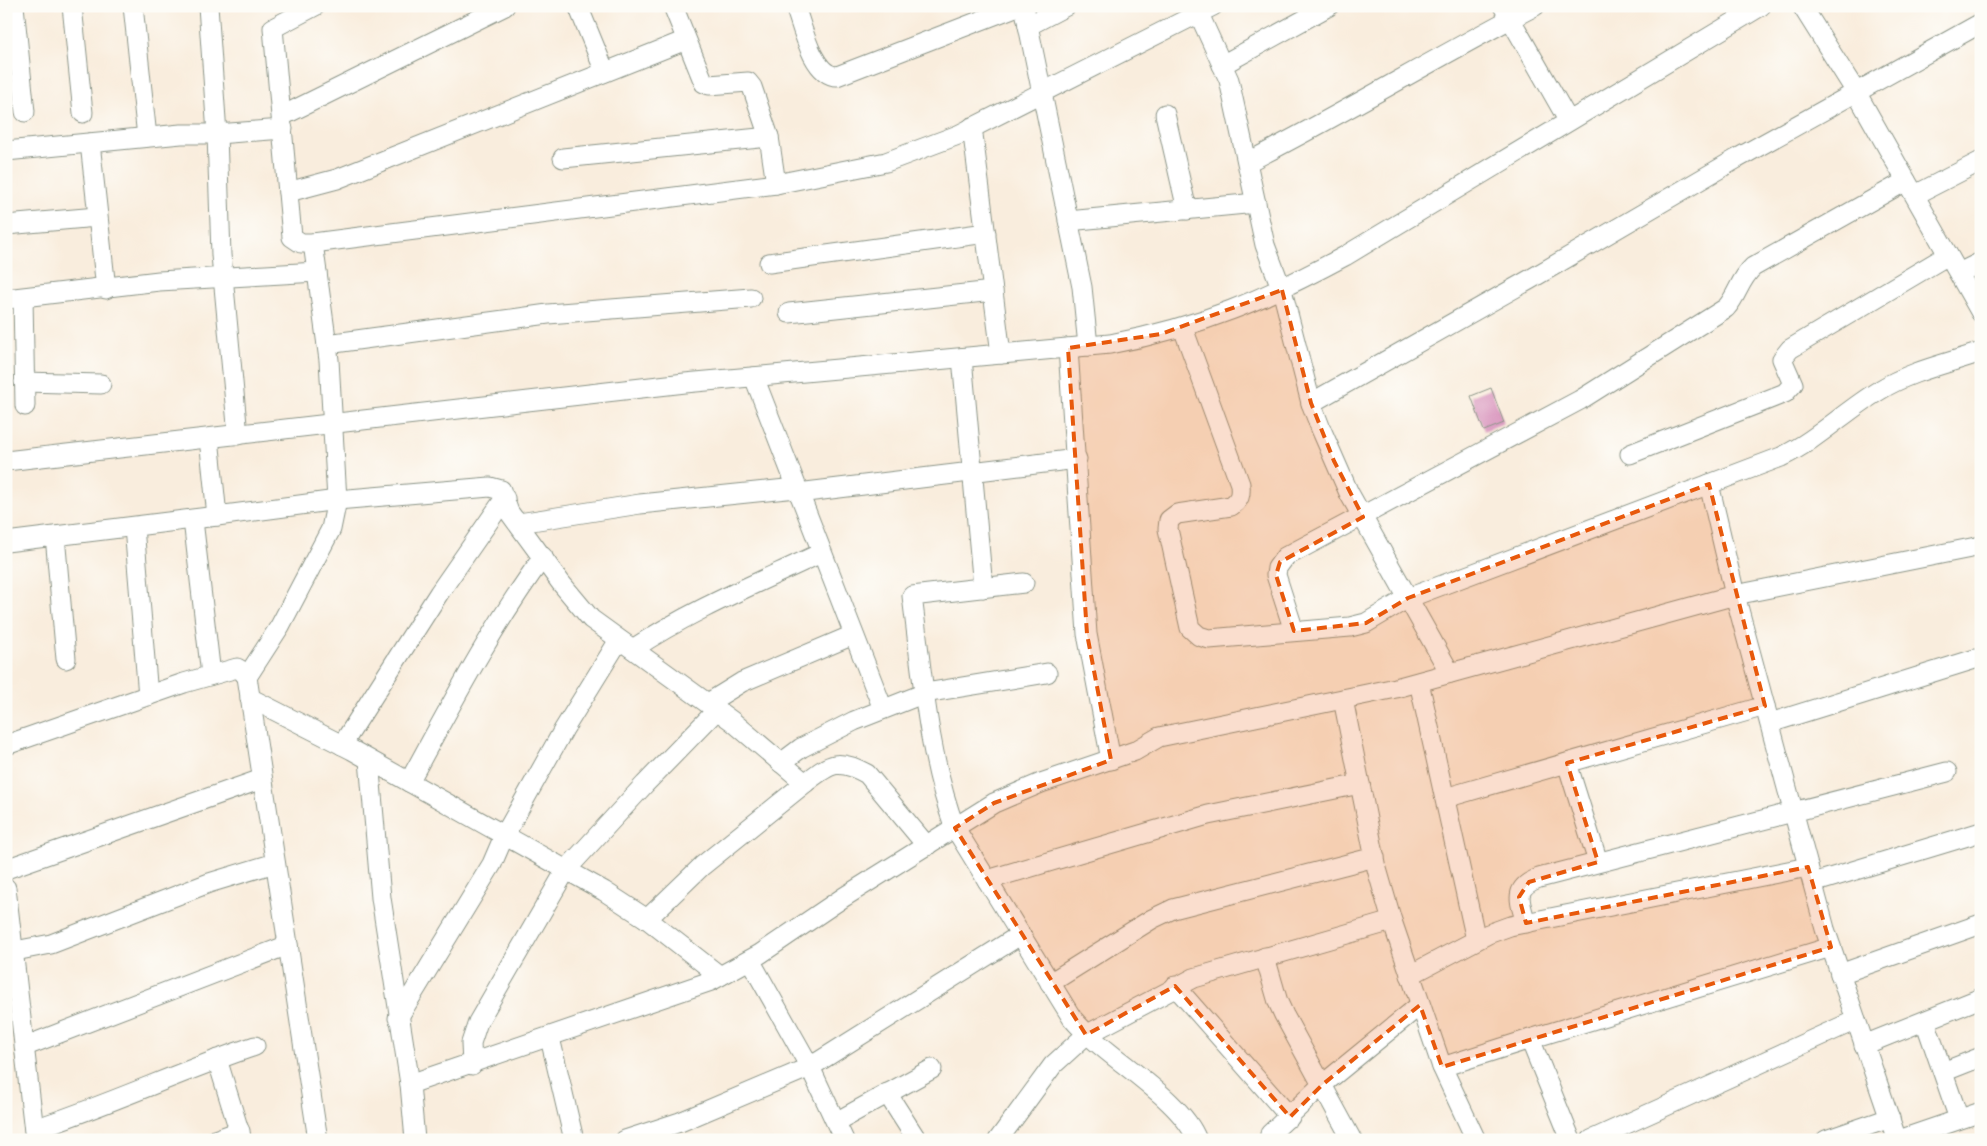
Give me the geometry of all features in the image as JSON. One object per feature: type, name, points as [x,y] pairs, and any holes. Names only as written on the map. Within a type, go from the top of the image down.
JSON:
[{"type":"street","points":[[14,6],[25,112]]},
{"type":"street","points":[[72,6],[82,113]]},
{"type":"street","points":[[134,6],[147,137]]},
{"type":"street","points":[[208,6],[217,134],[223,277],[238,435]]},
{"type":"street","points":[[315,6],[273,28],[292,237],[301,243],[776,184],[886,162],[972,127],[1194,12],[1229,80],[1265,245],[1282,290],[1312,403],[1334,461],[1450,673]]},
{"type":"street","points":[[6,151],[181,134],[217,134],[283,122],[505,6]]},
{"type":"street","points":[[578,6],[605,72]]},
{"type":"street","points":[[674,6],[704,83],[748,82],[752,87],[769,137],[776,184]]},
{"type":"street","points":[[795,6],[816,64],[823,72],[830,76],[837,76],[1018,6]]},
{"type":"street","points":[[1024,6],[1082,287],[1088,346]]},
{"type":"street","points":[[1028,26],[1066,6]]},
{"type":"street","points":[[1222,65],[1329,6]]},
{"type":"street","points":[[1248,162],[1327,122],[1457,47],[1506,13],[1535,6]]},
{"type":"street","points":[[6,461],[754,377],[1088,346],[1144,338],[1226,314],[1282,290],[1345,256],[1568,120],[1761,6]]},
{"type":"street","points":[[1802,6],[1856,92],[1980,308]]},
{"type":"street","points":[[1506,13],[1568,120]]},
{"type":"street","points":[[1312,403],[1856,92],[1981,23]]},
{"type":"street","points":[[288,192],[346,175],[490,120],[686,40]]},
{"type":"street","points":[[1165,114],[1187,210]]},
{"type":"street","points":[[972,127],[1001,354]]},
{"type":"street","points":[[563,158],[769,137]]},
{"type":"street","points":[[90,143],[106,289]]},
{"type":"street","points":[[1294,631],[1276,575],[1280,562],[1598,389],[1726,308],[1733,300],[1738,284],[1753,267],[1910,188],[1981,161]]},
{"type":"street","points":[[1068,221],[1256,203]]},
{"type":"street","points":[[6,225],[97,217]]},
{"type":"street","points":[[769,263],[986,233]]},
{"type":"street","points":[[247,677],[280,626],[331,529],[337,500],[327,344],[313,243]]},
{"type":"street","points":[[1630,454],[1785,393],[1792,384],[1782,359],[1790,349],[1948,254]]},
{"type":"street","points":[[1959,273],[1981,262]]},
{"type":"street","points":[[25,406],[14,298],[159,282],[317,272]]},
{"type":"street","points":[[789,313],[993,291]]},
{"type":"street","points":[[327,344],[548,314],[751,298]]},
{"type":"street","points":[[1182,328],[1240,484],[1241,495],[1237,502],[1231,506],[1177,514],[1168,520],[1168,529],[1190,628],[1199,636],[1209,639],[1350,627],[1366,623],[1408,598],[1802,447],[1878,391],[1900,378],[1981,352]]},
{"type":"street","points":[[1068,348],[1077,458],[1080,552],[1087,634],[1111,760]]},
{"type":"street","points":[[962,358],[983,588]]},
{"type":"street","points":[[754,377],[883,710]]},
{"type":"street","points":[[24,382],[101,384]]},
{"type":"street","points":[[209,438],[217,516]]},
{"type":"street","points":[[518,524],[640,504],[797,491],[1077,458]]},
{"type":"street","points":[[1709,484],[1736,595],[1810,875],[1831,947],[1898,1140],[1981,1112]]},
{"type":"street","points":[[6,542],[193,520],[337,500],[490,487],[501,490],[510,512],[518,524],[561,583],[591,619],[713,706],[805,783]]},
{"type":"street","points":[[342,745],[439,593],[505,498]]},
{"type":"street","points":[[193,520],[211,676]]},
{"type":"street","points":[[134,527],[148,696]]},
{"type":"street","points":[[55,536],[66,659]]},
{"type":"street","points":[[410,1084],[550,1038],[720,976],[750,960],[844,897],[994,803],[1041,782],[1135,751],[1159,737],[1419,682],[1736,595],[1981,546]]},
{"type":"street","points":[[398,1018],[492,864],[504,836],[564,730],[626,645],[666,628],[821,553]]},
{"type":"street","points":[[409,782],[481,650],[543,557]]},
{"type":"street","points":[[1024,583],[912,596],[938,772],[955,828],[1072,1018],[1086,1035],[1184,1117],[1197,1140]]},
{"type":"street","points":[[472,1064],[471,1043],[478,1022],[566,870],[713,706],[742,682],[853,635]]},
{"type":"street","points":[[1444,798],[1567,763],[1767,714],[1975,659]]},
{"type":"street","points":[[6,745],[148,696],[237,668],[247,677],[318,1140]]},
{"type":"street","points":[[781,762],[801,748],[854,721],[925,693],[1047,673]]},
{"type":"street","points":[[1419,682],[1476,940]]},
{"type":"street","points":[[250,698],[342,745],[566,870],[647,919],[720,976]]},
{"type":"street","points":[[1343,699],[1375,857],[1392,921],[1442,1068],[1476,1140]]},
{"type":"street","points":[[369,760],[381,898],[398,1018],[410,1084],[415,1140]]},
{"type":"street","points":[[647,919],[702,866],[827,766],[836,763],[854,766],[867,774],[927,846]]},
{"type":"street","points":[[1567,763],[1598,862]]},
{"type":"street","points":[[1526,923],[1519,897],[1522,888],[1529,882],[1598,862],[1947,772]]},
{"type":"street","points":[[6,869],[262,779]]},
{"type":"street","points":[[987,880],[1208,815],[1360,784]]},
{"type":"street","points":[[1410,975],[1476,940],[1510,926],[1810,875],[1981,832]]},
{"type":"street","points":[[1050,983],[1152,919],[1173,909],[1375,857]]},
{"type":"street","points":[[15,952],[51,944],[209,883],[275,863]]},
{"type":"street","points":[[6,888],[35,1134],[217,1058],[255,1046]]},
{"type":"street","points":[[998,1140],[1053,1065],[1086,1035],[1175,986],[1194,978],[1392,921]]},
{"type":"street","points":[[1840,974],[1981,924]]},
{"type":"street","points":[[625,1140],[680,1122],[810,1067],[1020,935]]},
{"type":"street","points":[[26,1046],[288,945]]},
{"type":"street","points":[[1442,1068],[1530,1039],[1831,947]]},
{"type":"street","points":[[1265,957],[1278,1002],[1352,1140]]},
{"type":"street","points":[[750,960],[810,1067],[844,1140]]},
{"type":"street","points":[[1175,986],[1290,1117]]},
{"type":"street","points":[[1864,1045],[1981,998]]},
{"type":"street","points":[[1269,1138],[1322,1085],[1420,1004]]},
{"type":"street","points":[[1591,1140],[1856,1020]]},
{"type":"street","points":[[1925,1020],[1959,1119]]},
{"type":"street","points":[[550,1038],[574,1140]]},
{"type":"street","points":[[1530,1039],[1571,1140]]},
{"type":"street","points":[[1943,1072],[1981,1057]]},
{"type":"street","points":[[215,1140],[241,1135],[217,1058]]},
{"type":"street","points":[[836,1122],[932,1068]]},
{"type":"street","points":[[888,1093],[917,1140]]},
{"type":"street","points":[[1826,1140],[1890,1118]]},
{"type":"highlighted area","points":[[1282,290],[1311,403],[1334,461],[1363,517],[1280,562],[1276,575],[1294,631],[1366,623],[1408,598],[1709,484],[1765,706],[1567,763],[1598,862],[1529,882],[1519,897],[1526,923],[1808,867],[1831,947],[1442,1067],[1420,1005],[1322,1085],[1290,1117],[1175,986],[1086,1035],[955,828],[994,803],[1111,760],[1087,634],[1068,348],[1161,334]]},
{"type":"building","points":[[1491,388],[1504,423],[1484,431],[1471,396]]}]
